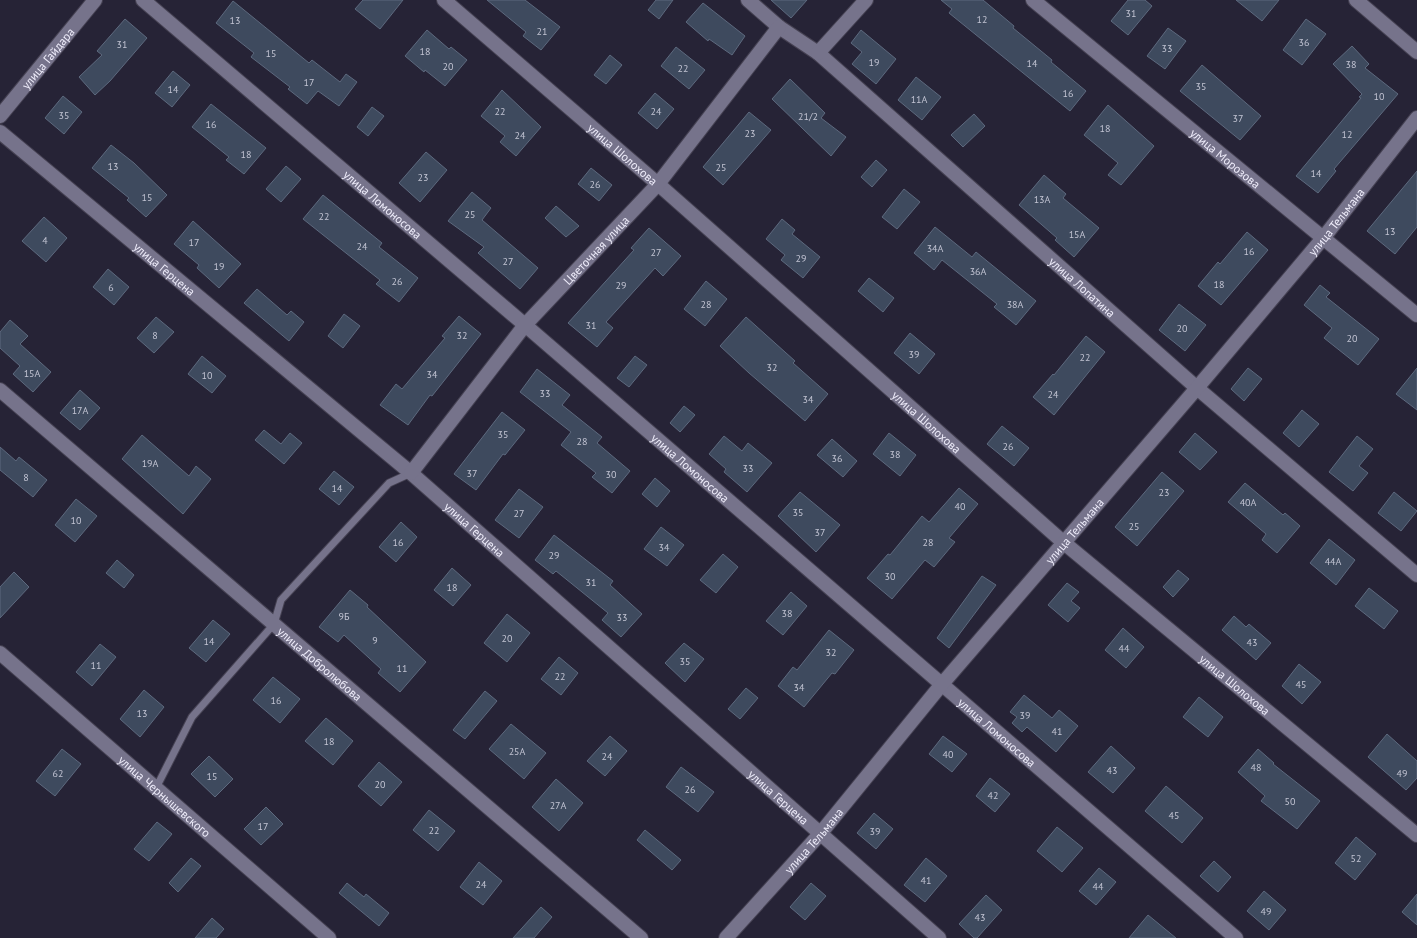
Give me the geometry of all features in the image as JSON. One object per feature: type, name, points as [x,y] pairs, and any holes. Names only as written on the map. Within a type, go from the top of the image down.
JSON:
[{"type":"street","name":"улица Гайдара","points":[[0,116],[95,0]]},
{"type":"street","name":"улица Ломоносова","points":[[143,0],[525,325],[1236,938]]},
{"type":"street","name":"улица Шолохова","points":[[444,0],[658,184],[1063,542],[1417,835]]},
{"type":"street","name":"улица Лопатина","points":[[748,0],[779,27],[818,53],[1197,388],[1417,575]]},
{"type":"street","points":[[818,53],[866,0]]},
{"type":"street","name":"улица Морозова","points":[[1033,0],[1417,315]]},
{"type":"street","points":[[1356,0],[1417,52]]},
{"type":"street","name":"Цветочная улица","points":[[411,473],[525,325],[658,184],[779,27]]},
{"type":"street","name":"улица Тельмана","points":[[726,938],[820,834],[942,684],[1197,388],[1324,237],[1417,118]]},
{"type":"street","name":"улица Герцена","points":[[0,132],[411,473],[938,938]]},
{"type":"street","name":"улица Добролюбова","points":[[0,390],[641,938]]},
{"type":"street","name":"улица Чернышевского","points":[[0,653],[329,938]]},
{"type":"lane","points":[[156,788],[192,717],[274,624],[281,600],[389,483],[411,473]]},
{"type":"building","points":[[363,0],[403,0],[380,29],[355,9]]},
{"type":"building","points":[[487,0],[525,0],[560,27],[541,50],[523,36],[526,32]]},
{"type":"building","points":[[656,0],[673,0],[659,19],[648,10]]},
{"type":"building","points":[[771,0],[807,0],[791,18]]},
{"type":"building","points":[[941,0],[983,0],[1086,91],[1070,111],[949,13],[952,9]]},
{"type":"building","points":[[1128,0],[1145,0],[1152,6],[1128,35],[1111,21]]},
{"type":"building","points":[[1236,0],[1279,0],[1262,21]]},
{"type":"building","points":[[233,1],[309,63],[312,60],[340,82],[346,74],[357,82],[339,106],[318,91],[307,104],[288,89],[290,87],[251,57],[254,53],[216,23]]},
{"type":"building","points":[[703,3],[745,36],[732,55],[709,39],[708,41],[686,22]]},
{"type":"building","points":[[125,19],[147,38],[110,81],[95,95],[79,77],[102,55],[97,51]]},
{"type":"building","points":[[1306,19],[1326,34],[1302,65],[1283,50]]},
{"type":"building","points":[[1168,28],[1186,41],[1165,69],[1147,56]]},
{"type":"building","points":[[427,30],[449,49],[451,47],[467,60],[445,86],[405,56]]},
{"type":"building","points":[[861,30],[896,59],[876,84],[852,64],[862,52],[851,43]]},
{"type":"building","points":[[1352,46],[1369,64],[1365,68],[1398,94],[1334,169],[1336,171],[1318,193],[1296,176],[1361,98],[1359,97],[1362,94],[1333,64]]},
{"type":"building","points":[[676,47],[705,70],[689,89],[661,66]]},
{"type":"building","points":[[610,55],[622,65],[606,84],[594,75]]},
{"type":"building","points":[[1202,65],[1261,116],[1240,140],[1180,91]]},
{"type":"building","points":[[173,71],[190,85],[172,107],[155,93]]},
{"type":"building","points":[[916,77],[941,97],[922,120],[898,100]]},
{"type":"building","points":[[790,79],[825,113],[821,118],[846,137],[831,156],[772,99]]},
{"type":"building","points":[[502,90],[541,127],[516,156],[500,142],[505,136],[481,116]]},
{"type":"building","points":[[655,93],[674,109],[657,129],[638,113]]},
{"type":"building","points":[[63,96],[82,112],[64,134],[45,118]]},
{"type":"building","points":[[211,104],[266,148],[244,174],[226,160],[229,157],[192,127]]},
{"type":"building","points":[[1108,105],[1154,146],[1121,185],[1108,175],[1118,163],[1084,135]]},
{"type":"building","points":[[372,107],[384,116],[368,136],[357,127]]},
{"type":"building","points":[[749,112],[771,130],[723,185],[703,167]]},
{"type":"building","points":[[974,114],[985,126],[963,147],[951,135]]},
{"type":"building","points":[[111,145],[134,163],[167,195],[146,217],[127,200],[129,198],[92,168]]},
{"type":"building","points":[[426,152],[447,170],[420,202],[399,183]]},
{"type":"building","points":[[876,160],[887,170],[872,187],[861,177]]},
{"type":"building","points":[[286,166],[301,179],[281,202],[266,189]]},
{"type":"building","points":[[591,168],[612,185],[599,201],[578,184]]},
{"type":"building","points":[[1417,171],[1417,227],[1395,254],[1367,231]]},
{"type":"building","points":[[1044,175],[1066,194],[1063,198],[1099,228],[1074,257],[1055,240],[1057,238],[1019,205]]},
{"type":"building","points":[[904,189],[920,202],[897,229],[882,217]]},
{"type":"building","points":[[472,192],[491,208],[482,220],[538,268],[520,289],[478,253],[484,247],[448,221]]},
{"type":"building","points":[[323,195],[382,243],[379,247],[418,278],[399,302],[376,284],[380,280],[303,219]]},
{"type":"building","points":[[556,206],[579,226],[566,237],[545,218]]},
{"type":"building","points":[[44,217],[67,238],[46,262],[22,241]]},
{"type":"building","points":[[782,219],[795,230],[792,234],[820,257],[803,278],[781,260],[785,255],[766,239]]},
{"type":"building","points":[[193,221],[241,264],[219,288],[197,268],[199,265],[174,244]]},
{"type":"building","points":[[935,227],[972,257],[976,252],[1036,301],[1016,325],[994,307],[997,304],[942,260],[934,270],[914,253]]},
{"type":"building","points":[[649,228],[681,256],[663,276],[655,268],[606,322],[613,328],[597,347],[568,323],[634,250],[631,248]]},
{"type":"building","points":[[1247,232],[1268,250],[1221,305],[1198,286],[1218,262],[1220,264]]},
{"type":"building","points":[[108,269],[129,287],[114,305],[93,287]]},
{"type":"building","points":[[869,278],[894,298],[883,312],[858,291]]},
{"type":"building","points":[[706,281],[727,299],[705,326],[684,309]]},
{"type":"building","points":[[1320,285],[1330,293],[1326,297],[1379,339],[1358,365],[1324,338],[1332,328],[1304,305]]},
{"type":"building","points":[[257,289],[287,315],[291,311],[304,322],[289,341],[244,303]]},
{"type":"building","points":[[1179,304],[1206,325],[1185,351],[1159,330]]},
{"type":"building","points":[[344,314],[360,326],[343,348],[328,336]]},
{"type":"building","points":[[459,316],[481,334],[432,396],[430,395],[408,425],[380,405],[396,384],[402,389],[445,338],[442,336]]},
{"type":"building","points":[[156,317],[174,332],[154,353],[137,338]]},
{"type":"building","points":[[746,317],[828,394],[805,421],[720,346]]},
{"type":"building","points":[[10,320],[28,336],[20,344],[51,372],[33,392],[13,374],[20,366],[0,348],[0,332]]},
{"type":"building","points":[[910,333],[935,354],[919,374],[894,353]]},
{"type":"building","points":[[1086,336],[1105,352],[1054,415],[1033,397]]},
{"type":"building","points":[[202,356],[226,376],[212,393],[188,374]]},
{"type":"building","points":[[635,356],[647,365],[629,387],[617,378]]},
{"type":"building","points":[[1248,368],[1262,379],[1244,401],[1231,389]]},
{"type":"building","points":[[1417,368],[1417,410],[1396,394]]},
{"type":"building","points":[[537,369],[570,395],[562,405],[602,437],[597,443],[630,471],[612,493],[592,477],[596,473],[561,445],[571,432],[520,392]]},
{"type":"building","points":[[80,390],[100,408],[80,430],[60,413]]},
{"type":"building","points":[[684,406],[695,415],[680,432],[670,423]]},
{"type":"building","points":[[1302,410],[1319,424],[1299,447],[1283,433]]},
{"type":"building","points":[[502,412],[525,430],[505,455],[503,454],[476,490],[454,474]]},
{"type":"building","points":[[1002,426],[1029,448],[1014,466],[987,444]]},
{"type":"building","points":[[264,430],[281,444],[290,433],[302,443],[284,464],[255,440]]},
{"type":"building","points":[[889,433],[916,455],[900,476],[873,454]]},
{"type":"building","points":[[1195,433],[1217,452],[1200,470],[1179,452]]},
{"type":"building","points":[[142,435],[189,476],[196,466],[211,479],[183,514],[122,459]]},
{"type":"building","points":[[724,436],[742,451],[748,443],[772,463],[747,492],[724,472],[726,469],[709,454]]},
{"type":"building","points":[[1357,436],[1373,449],[1359,466],[1368,473],[1353,491],[1329,472]]},
{"type":"building","points":[[832,439],[857,461],[843,477],[817,455]]},
{"type":"building","points":[[0,447],[16,461],[19,457],[47,480],[33,497],[0,470]]},
{"type":"building","points":[[334,471],[354,487],[339,505],[319,489]]},
{"type":"building","points":[[1162,472],[1184,491],[1137,546],[1115,527]]},
{"type":"building","points":[[655,478],[670,491],[657,507],[642,494]]},
{"type":"building","points":[[1245,483],[1283,515],[1285,513],[1300,526],[1277,553],[1262,540],[1266,534],[1228,502]]},
{"type":"building","points":[[959,488],[978,504],[949,538],[955,542],[934,567],[925,560],[892,599],[867,578],[888,554],[890,555],[922,516],[929,522]]},
{"type":"building","points":[[519,489],[543,507],[519,538],[495,520]]},
{"type":"building","points":[[800,492],[840,525],[816,552],[778,516]]},
{"type":"building","points":[[1394,492],[1417,511],[1401,531],[1378,513]]},
{"type":"building","points":[[76,499],[97,516],[75,542],[55,525]]},
{"type":"building","points":[[401,522],[417,537],[396,562],[379,547]]},
{"type":"building","points":[[661,527],[684,545],[667,566],[644,549]]},
{"type":"building","points":[[554,535],[613,581],[610,585],[642,614],[621,637],[602,620],[608,613],[556,571],[553,574],[535,560]]},
{"type":"building","points":[[1329,539],[1355,560],[1336,585],[1310,563]]},
{"type":"building","points":[[723,554],[738,567],[716,593],[700,580]]},
{"type":"building","points":[[117,560],[134,575],[124,588],[106,573]]},
{"type":"building","points":[[452,568],[471,585],[453,606],[434,590]]},
{"type":"building","points":[[1178,570],[1189,579],[1173,597],[1163,587]]},
{"type":"building","points":[[14,572],[29,587],[0,618],[0,587]]},
{"type":"building","points":[[982,576],[996,585],[949,648],[937,638]]},
{"type":"building","points":[[1067,583],[1079,592],[1071,601],[1080,608],[1068,622],[1048,605]]},
{"type":"building","points":[[1369,588],[1398,611],[1384,629],[1355,606]]},
{"type":"building","points":[[350,590],[426,662],[400,692],[378,673],[381,669],[344,635],[338,642],[319,627]]},
{"type":"building","points":[[791,592],[807,606],[783,635],[766,621]]},
{"type":"building","points":[[507,614],[530,633],[507,662],[484,643]]},
{"type":"building","points":[[1234,616],[1246,627],[1249,624],[1271,643],[1256,660],[1222,630]]},
{"type":"building","points":[[213,620],[230,634],[206,662],[189,648]]},
{"type":"building","points":[[1123,628],[1144,647],[1126,668],[1105,650]]},
{"type":"building","points":[[829,630],[854,650],[835,674],[832,673],[804,707],[778,686],[793,667],[797,670]]},
{"type":"building","points":[[684,643],[704,659],[685,682],[665,663]]},
{"type":"building","points":[[100,644],[116,657],[92,686],[76,672]]},
{"type":"building","points":[[559,657],[578,673],[561,695],[541,679]]},
{"type":"building","points":[[1299,664],[1321,682],[1302,704],[1282,686]]},
{"type":"building","points":[[273,677],[300,699],[280,723],[253,700]]},
{"type":"building","points":[[746,688],[758,698],[740,719],[728,709]]},
{"type":"building","points":[[144,690],[164,707],[140,737],[120,719]]},
{"type":"building","points":[[485,691],[497,701],[465,739],[453,730]]},
{"type":"building","points":[[1024,695],[1052,718],[1059,710],[1078,726],[1056,752],[1027,727],[1022,732],[1012,723],[1017,717],[1010,712]]},
{"type":"building","points":[[1199,697],[1223,717],[1208,737],[1183,717]]},
{"type":"building","points":[[326,718],[353,741],[333,765],[305,741]]},
{"type":"building","points":[[511,724],[546,753],[524,779],[489,749]]},
{"type":"building","points":[[1387,734],[1417,761],[1417,778],[1406,790],[1368,757]]},
{"type":"building","points":[[610,736],[627,751],[605,776],[587,761]]},
{"type":"building","points":[[943,736],[967,754],[952,772],[929,754]]},
{"type":"building","points":[[1111,746],[1135,768],[1113,793],[1088,772]]},
{"type":"building","points":[[62,749],[81,764],[55,796],[36,781]]},
{"type":"building","points":[[1258,749],[1273,764],[1320,801],[1297,829],[1261,801],[1265,796],[1238,772]]},
{"type":"building","points":[[209,756],[233,779],[215,797],[191,774]]},
{"type":"building","points":[[379,762],[402,782],[381,806],[358,786]]},
{"type":"building","points":[[681,767],[714,792],[698,812],[666,787]]},
{"type":"building","points":[[990,778],[1010,794],[995,812],[976,796]]},
{"type":"building","points":[[556,779],[583,803],[559,831],[532,807]]},
{"type":"building","points":[[1166,786],[1203,818],[1182,843],[1145,811]]},
{"type":"building","points":[[266,807],[283,824],[261,845],[244,829]]},
{"type":"building","points":[[429,810],[455,831],[438,851],[413,830]]},
{"type":"building","points":[[874,813],[893,829],[876,849],[857,833]]},
{"type":"building","points":[[157,822],[172,834],[149,861],[134,849]]},
{"type":"building","points":[[1057,827],[1083,848],[1062,872],[1037,851]]},
{"type":"building","points":[[645,830],[681,860],[672,870],[637,840]]},
{"type":"building","points":[[1356,837],[1376,854],[1355,880],[1335,863]]},
{"type":"building","points":[[191,858],[201,866],[178,892],[169,883]]},
{"type":"building","points":[[926,858],[947,876],[925,902],[904,885]]},
{"type":"building","points":[[1214,861],[1231,877],[1218,892],[1200,876]]},
{"type":"building","points":[[479,862],[502,881],[483,905],[460,887]]},
{"type":"building","points":[[1099,868],[1116,882],[1096,905],[1079,891]]},
{"type":"building","points":[[347,883],[364,897],[366,894],[389,913],[379,926],[339,893]]},
{"type":"building","points":[[811,883],[826,896],[805,920],[790,907]]},
{"type":"building","points":[[1264,891],[1286,910],[1269,930],[1247,911]]},
{"type":"building","points":[[1417,894],[1417,925],[1402,912]]},
{"type":"building","points":[[986,895],[1002,910],[977,938],[974,938],[959,924]]},
{"type":"building","points":[[541,907],[552,917],[534,938],[513,938]]},
{"type":"building","points":[[1148,915],[1176,938],[1129,938]]},
{"type":"building","points":[[212,918],[224,929],[216,938],[195,938]]}]
